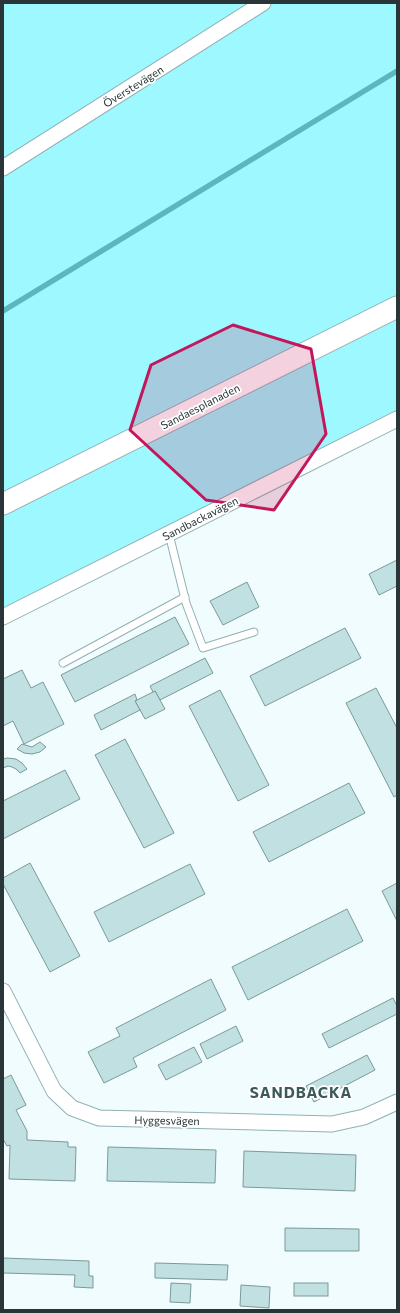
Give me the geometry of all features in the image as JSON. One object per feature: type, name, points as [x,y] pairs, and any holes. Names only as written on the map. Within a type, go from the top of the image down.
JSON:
[{"type":"main road","name":"Sandaesplanaden","points":[[3,504],[397,307]]},
{"type":"street","name":"Överstevägen","points":[[3,168],[263,3]]},
{"type":"street","name":"Sandbackavägen","points":[[3,617],[397,420]]},
{"type":"street","name":"Hyggesvägen","points":[[3,991],[54,1091],[72,1108],[99,1118],[332,1124],[364,1117],[397,1102]]},
{"type":"lane","points":[[169,534],[185,597],[203,648],[254,632]]},
{"type":"lane","points":[[64,663],[185,597]]},
{"type":"highlighted area","points":[[233,325],[311,349],[326,434],[274,510],[206,500],[130,430],[151,365]]},
{"type":"shaded area","points":[[3,3],[397,3],[397,419],[3,617]]},
{"type":"building","points":[[397,560],[397,586],[379,595],[369,574]]},
{"type":"building","points":[[247,582],[259,607],[223,625],[210,601]]},
{"type":"building","points":[[175,617],[189,644],[75,702],[61,675]]},
{"type":"building","points":[[345,628],[361,658],[265,706],[250,676]]},
{"type":"building","points":[[205,658],[213,673],[160,700],[155,691],[153,692],[150,686]]},
{"type":"building","points":[[22,670],[31,688],[43,682],[64,724],[24,744],[13,721],[3,726],[3,679]]},
{"type":"building","points":[[376,688],[397,728],[397,795],[394,797],[346,703]]},
{"type":"building","points":[[220,690],[269,785],[238,801],[189,706]]},
{"type":"building","points":[[155,691],[165,709],[145,719],[135,701]]},
{"type":"building","points":[[135,694],[137,700],[135,701],[140,710],[101,730],[94,715]]},
{"type":"building","points":[[125,739],[174,833],[144,848],[95,755]]},
{"type":"building","points":[[40,742],[46,747],[40,752],[32,754],[24,753],[17,749],[22,744],[32,747]]},
{"type":"building","points":[[3,759],[16,759],[27,769],[20,773],[12,767],[8,766],[3,768]]},
{"type":"building","points":[[65,770],[80,799],[3,839],[3,801]]},
{"type":"building","points":[[349,783],[365,813],[269,862],[253,832]]},
{"type":"building","points":[[30,863],[80,956],[50,972],[3,884],[3,878]]},
{"type":"building","points":[[190,864],[205,894],[109,942],[94,912]]},
{"type":"building","points":[[397,883],[397,921],[382,891]]},
{"type":"building","points":[[347,909],[363,941],[248,1000],[232,967]]},
{"type":"building","points":[[211,979],[226,1010],[133,1058],[137,1067],[104,1083],[88,1052],[120,1036],[116,1028]]},
{"type":"building","points":[[393,998],[397,1006],[397,1014],[329,1048],[322,1034]]},
{"type":"building","points":[[236,1026],[243,1041],[207,1059],[200,1044]]},
{"type":"building","points":[[194,1047],[202,1062],[166,1080],[158,1065]]},
{"type":"building","points":[[367,1055],[375,1070],[314,1102],[306,1086]]},
{"type":"building","points":[[11,1075],[26,1105],[16,1110],[27,1131],[27,1140],[68,1142],[68,1147],[76,1147],[75,1181],[9,1179],[10,1145],[7,1146],[3,1139],[3,1079]]},
{"type":"building","points":[[108,1147],[216,1150],[215,1183],[107,1181]]},
{"type":"building","points":[[244,1151],[356,1155],[355,1191],[243,1187]]},
{"type":"building","points":[[285,1228],[359,1229],[359,1251],[285,1251]]},
{"type":"building","points":[[3,1258],[89,1261],[89,1276],[93,1276],[93,1288],[74,1287],[75,1275],[3,1273]]},
{"type":"building","points":[[155,1263],[228,1265],[227,1280],[155,1278]]},
{"type":"building","points":[[171,1283],[191,1284],[190,1303],[170,1302]]},
{"type":"building","points":[[294,1283],[328,1283],[328,1296],[294,1296]]},
{"type":"building","points":[[241,1285],[270,1287],[269,1308],[240,1306]]},
{"type":"waterway","points":[[3,311],[397,71]]},
{"type":"district","name":"SANDBACKA","points":[[301,1092]]}]
